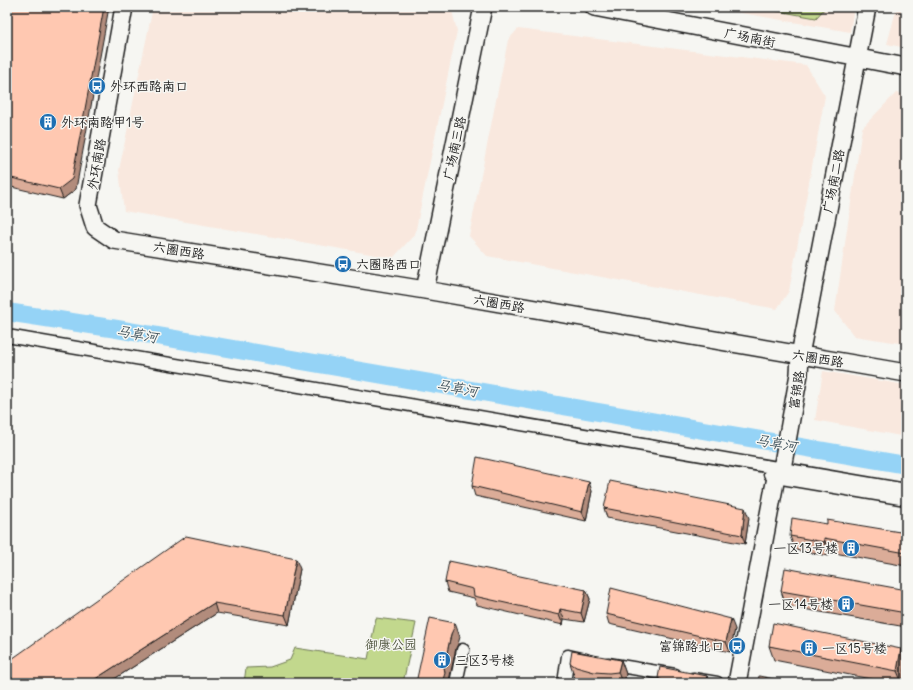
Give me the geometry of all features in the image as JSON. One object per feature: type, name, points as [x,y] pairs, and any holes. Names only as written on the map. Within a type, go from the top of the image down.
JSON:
[{"type":"street","name":"外环南路","points":[[95,226],[88,205],[124,7]]},
{"type":"street","name":"广场南三路","points":[[425,290],[483,7]]},
{"type":"street","name":"广场南街","points":[[594,7],[906,67]]},
{"type":"street","name":"广场南二路","points":[[800,356],[867,7]]},
{"type":"street","name":"六圈西路","points":[[95,226],[114,240],[425,290],[800,356],[906,373]]},
{"type":"street","points":[[7,336],[906,490]]},
{"type":"street","name":"富锦路","points":[[737,683],[783,430],[799,374],[800,356]]},
{"type":"street","points":[[777,468],[906,499]]},
{"type":"street","points":[[456,683],[463,650]]},
{"type":"street","points":[[564,683],[568,656],[717,683]]},
{"type":"shaded area","points":[[153,7],[451,7],[457,31],[415,234],[393,258],[124,211],[119,170]]},
{"type":"shaded area","points":[[707,7],[854,7],[850,32]]},
{"type":"shaded area","points":[[897,7],[906,7],[906,48],[887,44]]},
{"type":"shaded area","points":[[518,29],[806,65],[825,96],[789,291],[777,309],[487,256],[469,236],[508,40]]},
{"type":"shaded area","points":[[896,93],[906,94],[906,344],[854,336],[835,311],[862,128]]},
{"type":"shaded area","points":[[823,371],[906,385],[906,437],[815,420]]},
{"type":"green space","points":[[756,7],[826,7],[816,18]]},
{"type":"green space","name":"御康公园","points":[[376,618],[416,623],[403,683],[244,683],[246,668],[270,667],[290,660],[295,648],[368,659]]},
{"type":"building","name":"外环南路甲1号","points":[[7,7],[104,7],[72,179],[59,189],[7,177]]},
{"type":"building","points":[[477,457],[589,482],[582,512],[472,486]]},
{"type":"building","points":[[610,481],[745,508],[742,535],[604,508]]},
{"type":"building","points":[[792,518],[827,524],[827,520],[906,533],[906,553],[824,538],[824,542],[790,536]]},
{"type":"building","points":[[186,536],[296,559],[285,615],[214,603],[89,683],[7,683],[7,661]]},
{"type":"building","points":[[449,561],[586,590],[581,613],[560,609],[559,615],[474,596],[473,589],[445,582]]},
{"type":"building","points":[[785,568],[906,590],[906,613],[781,591]]},
{"type":"building","points":[[611,588],[731,619],[726,642],[606,614]]},
{"type":"building","points":[[430,618],[455,623],[451,634],[444,667],[445,673],[442,683],[416,683]]},
{"type":"building","points":[[773,623],[901,649],[897,671],[769,646]]},
{"type":"building","points":[[572,651],[621,660],[618,672],[594,672],[576,667],[570,663]]},
{"type":"building","points":[[660,667],[707,676],[705,683],[667,683],[658,678]]},
{"type":"building","points":[[759,676],[788,682],[788,683],[758,683]]},
{"type":"waterway","name":"马草河","points":[[7,312],[117,329],[906,465]]},
{"type":"place","name":"外环西路南口","points":[[97,86]]},
{"type":"place","name":"外环南路甲1号","points":[[48,122]]},
{"type":"place","name":"六圈路西口","points":[[343,264]]},
{"type":"place","name":"一区13号楼","points":[[851,548]]},
{"type":"place","name":"一区14号楼","points":[[846,604]]},
{"type":"place","name":"富锦路北口","points":[[737,646]]},
{"type":"place","name":"一区15号楼","points":[[809,648]]},
{"type":"place","name":"三区3号楼","points":[[442,660]]}]
